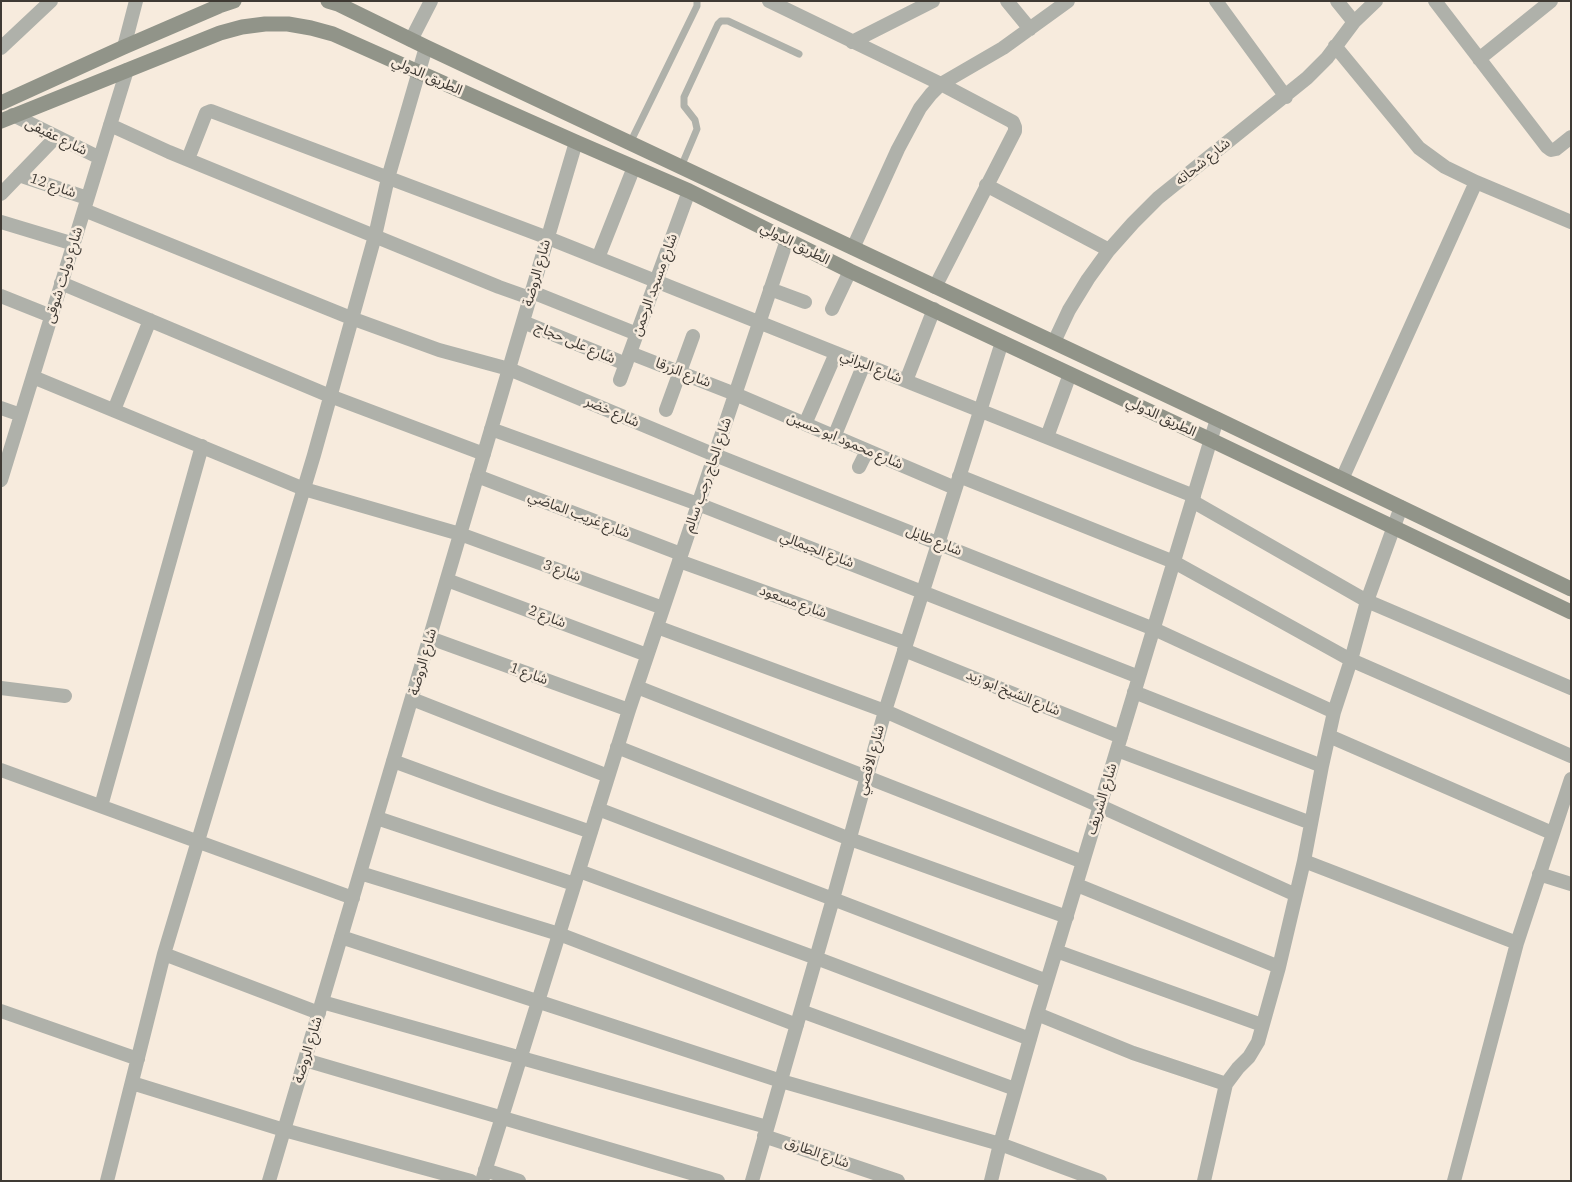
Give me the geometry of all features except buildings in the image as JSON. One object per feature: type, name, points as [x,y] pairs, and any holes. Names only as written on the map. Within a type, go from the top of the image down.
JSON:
[{"type":"street","points":[[1,48],[52,1]]},
{"type":"street","points":[[124,46],[136,1]]},
{"type":"street","points":[[4,98],[234,1]]},
{"type":"street","points":[[411,40],[431,1]]},
{"type":"street","points":[[769,1],[941,84],[1012,122],[1015,127],[1015,131],[935,287]]},
{"type":"street","points":[[1007,1],[1030,29]]},
{"type":"street","points":[[853,248],[898,149],[920,108],[930,94],[941,84],[1003,48],[1068,1]]},
{"type":"street","points":[[1216,1],[1286,96]]},
{"type":"street","points":[[1337,1],[1354,22]]},
{"type":"street","name":"شارع شحاته","points":[[1054,342],[1088,279],[1109,250],[1133,223],[1158,198],[1318,69],[1354,22],[1376,1]]},
{"type":"street","points":[[1435,1],[1547,147],[1551,150],[1556,149],[1571,137]]},
{"type":"street","points":[[1480,59],[1551,1]]},
{"type":"street","name":"الطريق الدولي","points":[[335,2],[411,40],[1342,478],[1571,589]]},
{"type":"street","points":[[852,42],[926,3]]},
{"type":"street","name":"الطريق الدولي","points":[[7,118],[220,33],[242,27],[280,24],[311,28],[333,34],[690,191],[850,271],[1211,440],[1571,612]]},
{"type":"street","points":[[1335,46],[1419,148],[1445,168],[1571,222]]},
{"type":"street","points":[[107,1181],[164,954],[304,489],[375,236],[388,178],[426,47]]},
{"type":"street","name":"شارع دولت شوقى","points":[[1,480],[127,70]]},
{"type":"street","name":"شارع البراني","points":[[188,159],[206,113],[210,111],[548,238],[1047,437],[1193,498],[1367,601],[1571,688]]},
{"type":"street","name":"شارع عفيفى","points":[[7,118],[56,137],[100,158]]},
{"type":"street","points":[[110,125],[499,287],[531,295],[637,334]]},
{"type":"street","points":[[1,194],[56,137]]},
{"type":"street","name":"شارع الروضة","points":[[269,1181],[576,142]]},
{"type":"street","points":[[598,258],[634,167]]},
{"type":"street","name":"شارع 12","points":[[19,175],[351,318]]},
{"type":"street","points":[[1342,478],[1476,182]]},
{"type":"street","points":[[986,185],[1109,250]]},
{"type":"street","name":"شارع مسجد الرحمن","points":[[620,380],[690,191]]},
{"type":"street","points":[[783,237],[786,216]]},
{"type":"street","points":[[1,222],[74,244]]},
{"type":"street","name":"شارع الحاج رجب سالم","points":[[484,1175],[636,687],[770,289],[783,237]]},
{"type":"street","points":[[832,309],[850,271]]},
{"type":"street","points":[[61,283],[330,396],[484,454]]},
{"type":"street","points":[[770,289],[805,302]]},
{"type":"street","points":[[1,296],[52,316]]},
{"type":"street","points":[[906,381],[934,309]]},
{"type":"street","name":"شارع خضر","points":[[351,318],[438,350],[510,369],[715,455]]},
{"type":"street","points":[[114,410],[150,320]]},
{"type":"street","name":"شارع على حجاج","points":[[523,322],[628,358]]},
{"type":"street","points":[[1008,345],[1025,329]]},
{"type":"street","points":[[666,410],[693,336]]},
{"type":"street","name":"شارع الاقصي","points":[[752,1181],[885,710],[980,410],[1008,345]]},
{"type":"street","points":[[805,424],[836,353]]},
{"type":"street","name":"شارع الزرقا","points":[[628,358],[680,373],[735,394]]},
{"type":"street","points":[[834,437],[864,364]]},
{"type":"street","points":[[1047,437],[1070,374]]},
{"type":"street","name":"شارع 3","points":[[33,376],[304,489],[460,534],[663,608]]},
{"type":"street","name":"شارع محمود ابو حسين","points":[[735,394],[867,451],[1174,562],[1351,660],[1571,756]]},
{"type":"street","points":[[1,408],[21,415]]},
{"type":"street","name":"شارع الشريف","points":[[991,1181],[1037,1014],[1217,419]]},
{"type":"street","name":"شارع الجيمالي","points":[[492,429],[698,504],[1139,676]]},
{"type":"street","points":[[101,806],[202,446]]},
{"type":"street","points":[[860,468],[867,451]]},
{"type":"street","name":"شارع طايل","points":[[715,455],[1154,629],[1334,712]]},
{"type":"street","name":"شارع غريب الماضي","points":[[477,476],[680,557]]},
{"type":"street","points":[[1204,1181],[1226,1084],[1249,1057],[1258,1042],[1279,967],[1304,861],[1334,712],[1367,601],[1401,507]]},
{"type":"street","name":"شارع مسعود","points":[[680,557],[905,646]]},
{"type":"street","name":"شارع 2","points":[[447,580],[647,655]]},
{"type":"street","points":[[657,627],[885,710],[1296,895]]},
{"type":"street","name":"شارع 1","points":[[430,638],[629,710]]},
{"type":"street","name":"شارع الشيخ ابو زيد","points":[[905,646],[1119,744],[1311,823]]},
{"type":"street","points":[[636,687],[1083,862]]},
{"type":"street","points":[[1,688],[65,696]]},
{"type":"street","points":[[1134,692],[1322,766]]},
{"type":"street","points":[[412,699],[608,776]]},
{"type":"street","points":[[1329,736],[1552,833]]},
{"type":"street","points":[[617,747],[850,839],[1066,917]]},
{"type":"street","points":[[394,760],[591,832]]},
{"type":"street","points":[[1,770],[353,898]]},
{"type":"street","points":[[1454,1181],[1517,943],[1571,779]]},
{"type":"street","points":[[598,809],[1048,981]]},
{"type":"street","points":[[377,818],[574,884]]},
{"type":"street","points":[[1304,861],[1517,943]]},
{"type":"street","points":[[579,871],[1030,1039]]},
{"type":"street","points":[[360,873],[559,934],[797,1025]]},
{"type":"street","points":[[1539,874],[1571,884]]},
{"type":"street","points":[[1077,884],[1279,967]]},
{"type":"street","points":[[341,937],[781,1081],[1000,1144],[1100,1181]]},
{"type":"street","points":[[1056,951],[1262,1025]]},
{"type":"street","name":"شارع الطارق","points":[[164,954],[320,1007],[520,1058],[766,1132],[898,1181]]},
{"type":"street","points":[[1,1011],[138,1059]]},
{"type":"street","points":[[801,1011],[1015,1089]]},
{"type":"street","points":[[1037,1014],[1133,1053],[1226,1084]]},
{"type":"street","points":[[305,1060],[718,1181]]},
{"type":"street","points":[[132,1082],[284,1130],[471,1181]]},
{"type":"street","points":[[484,1175],[519,1181]]},
{"type":"lane","points":[[630,143],[697,6],[697,1]]},
{"type":"lane","points":[[681,167],[697,129],[695,120],[684,106],[684,97],[721,21],[728,21],[799,54]]}]
